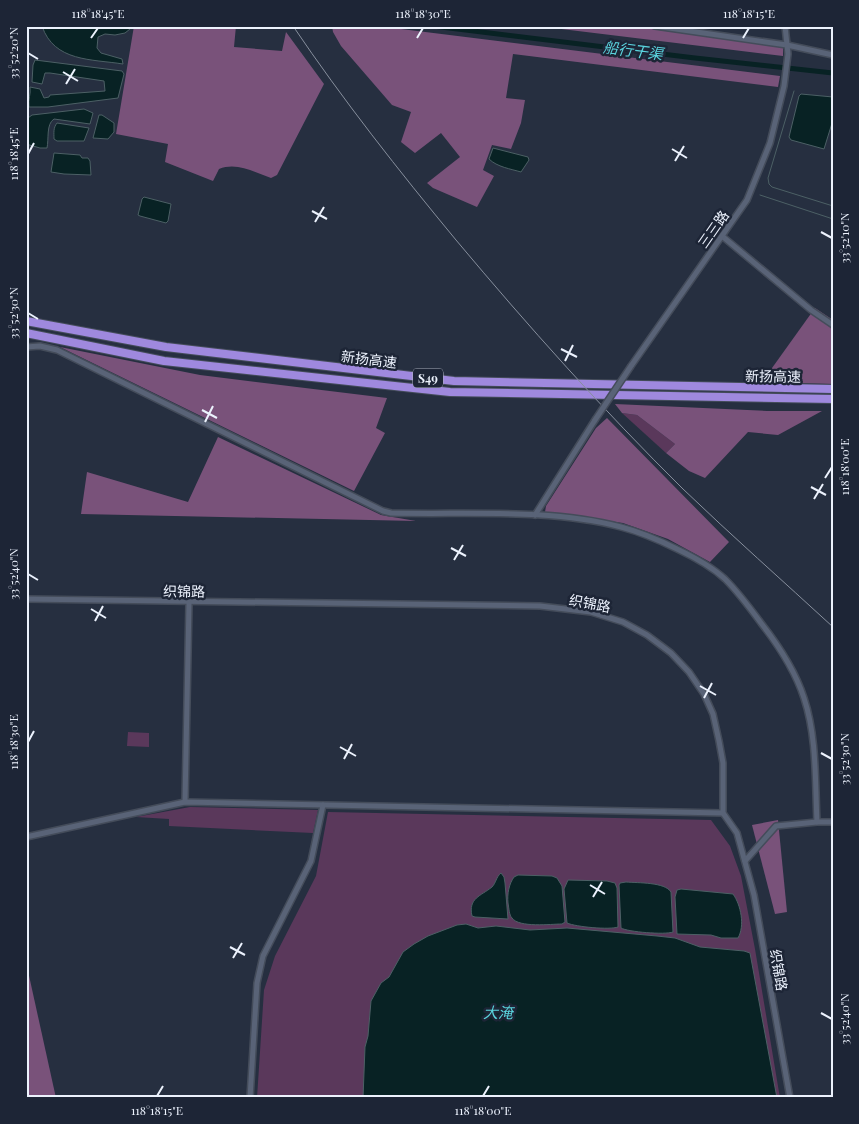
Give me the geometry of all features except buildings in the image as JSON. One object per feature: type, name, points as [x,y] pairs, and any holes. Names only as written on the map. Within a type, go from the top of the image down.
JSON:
[{"type":"highway","name":"新扬高速","points":[[26,321],[166,347],[454,381],[833,390]]},
{"type":"highway","name":"新扬高速","points":[[26,333],[164,361],[450,392],[833,399]]},
{"type":"street","points":[[655,26],[787,45],[833,55]]},
{"type":"street","name":"三三路","points":[[535,515],[594,420],[747,200],[770,143],[785,77],[788,54],[785,26]]},
{"type":"street","points":[[722,236],[811,310],[833,325]]},
{"type":"street","points":[[26,347],[40,346],[57,350],[383,511],[391,513],[535,515],[586,520],[621,527],[659,540],[695,558],[725,580],[754,613],[781,649],[792,671],[804,698],[814,753],[817,822]]},
{"type":"street","name":"织锦路","points":[[26,600],[540,606],[591,612],[623,622],[647,635],[671,653],[689,672],[704,694],[712,714],[721,752],[724,790],[723,813],[737,833],[754,895],[790,1098]]},
{"type":"street","points":[[185,802],[189,603]]},
{"type":"street","points":[[26,837],[185,802],[723,813]]},
{"type":"street","points":[[250,1098],[257,988],[263,956],[311,861],[323,805]]},
{"type":"street","points":[[744,860],[776,826],[833,822]]},
{"type":"shaded area","points":[[134,26],[236,26],[234,47],[282,51],[286,32],[324,84],[277,175],[271,178],[239,167],[226,167],[219,169],[213,181],[165,162],[168,144],[116,134]]},
{"type":"shaded area","points":[[332,26],[377,26],[780,76],[778,87],[513,54],[506,98],[525,100],[521,123],[511,149],[492,145],[483,170],[494,176],[477,207],[433,188],[427,183],[460,157],[441,133],[415,153],[401,142],[411,112],[392,105],[341,46],[333,32]]},
{"type":"shaded area","points":[[537,26],[630,26],[783,47],[783,56]]},
{"type":"shaded area","points":[[815,308],[833,320],[833,384],[762,382]]},
{"type":"shaded area","points":[[60,347],[200,375],[387,398],[376,428],[385,433],[354,491]]},
{"type":"shaded area","points":[[615,404],[767,411],[822,411],[778,435],[748,432],[705,478],[689,471],[666,453],[675,444],[637,415],[622,413]]},
{"type":"shaded area","points":[[622,413],[637,415],[675,444],[666,453]]},
{"type":"shaded area","points":[[607,418],[729,542],[710,562],[668,539],[623,523],[545,512],[546,506],[596,428]]},
{"type":"shaded area","points":[[218,437],[381,515],[416,521],[81,514],[87,472],[188,502]]},
{"type":"shaded area","points":[[128,732],[149,733],[149,747],[127,746]]},
{"type":"shaded area","points":[[190,807],[318,810],[313,833],[169,826],[169,819],[136,817]]},
{"type":"shaded area","points":[[328,812],[711,820],[730,846],[741,876],[780,1098],[257,1098],[264,990],[275,956],[316,876]]},
{"type":"shaded area","points":[[778,820],[787,912],[775,914],[752,825]]},
{"type":"shaded area","points":[[26,962],[56,1098],[26,1098]]},
{"type":"water","points":[[42,26],[130,26],[130,29],[125,33],[105,34],[98,37],[97,48],[101,53],[122,59],[123,64],[75,57],[65,53],[48,38]]},
{"type":"water","points":[[35,60],[122,71],[124,74],[118,98],[48,107],[29,107],[30,87],[40,89],[44,98],[50,95],[105,91],[104,81],[50,73],[45,73],[42,84],[32,82]]},
{"type":"water","points":[[801,94],[833,97],[833,120],[824,149],[791,140],[789,137]]},
{"type":"water","points":[[84,109],[93,113],[90,124],[54,119],[51,121],[49,128],[47,148],[26,144],[28,118],[32,115]]},
{"type":"water","points":[[99,115],[114,123],[114,132],[108,139],[93,138]]},
{"type":"water","points":[[57,123],[89,128],[84,141],[57,141],[54,139],[54,129]]},
{"type":"water","points":[[493,148],[528,157],[529,160],[521,172],[504,167],[489,159]]},
{"type":"water","points":[[54,153],[80,155],[82,158],[88,158],[91,175],[51,172]]},
{"type":"water","points":[[144,197],[171,204],[166,223],[138,215]]},
{"type":"water","points":[[501,873],[505,883],[508,919],[472,916],[472,905],[476,898],[492,887]]},
{"type":"water","points":[[518,875],[552,876],[557,878],[562,886],[565,922],[562,924],[528,924],[521,923],[512,918],[509,909],[508,893],[512,880]]},
{"type":"water","points":[[568,880],[615,883],[617,888],[618,927],[593,928],[567,923],[564,889]]},
{"type":"water","points":[[626,882],[663,886],[671,892],[673,932],[647,933],[621,928],[619,885]]},
{"type":"water","points":[[677,890],[733,894],[738,904],[742,922],[738,938],[677,934],[675,897]]},
{"type":"water","name":"大淹","points":[[466,924],[478,928],[496,926],[530,930],[567,928],[657,936],[675,938],[700,947],[750,953],[777,1098],[363,1098],[365,1047],[368,1036],[371,1001],[381,983],[389,977],[403,952],[414,944],[428,936],[457,925]]},
{"type":"waterway","name":"船行干渠","points":[[433,26],[833,73]]},
{"type":"waterway","points":[[794,91],[768,178],[769,184],[772,187],[833,206]]},
{"type":"waterway","points":[[760,195],[833,219]]},
{"type":"railway","points":[[293,26],[372,135],[456,240],[538,336],[624,429],[683,489],[833,627]]}]
